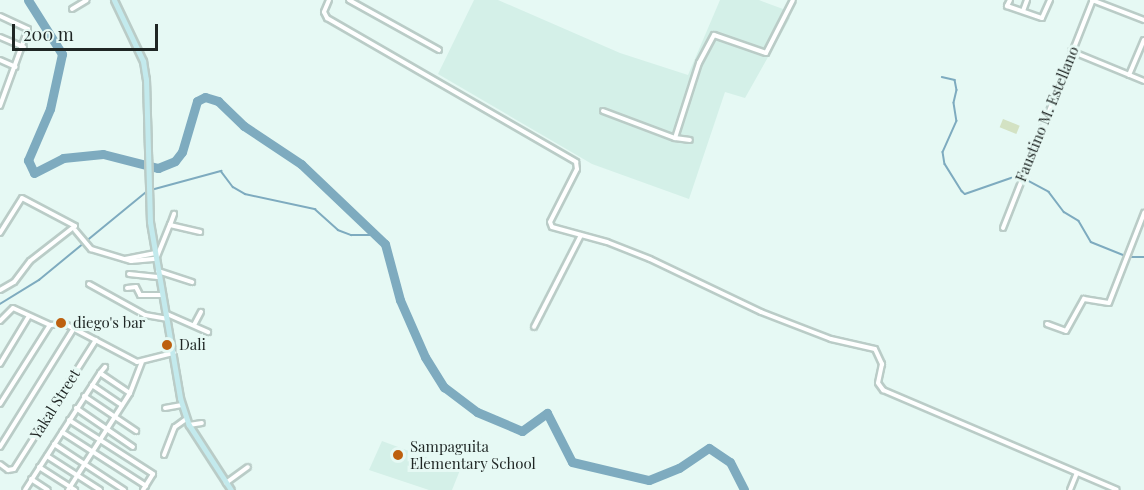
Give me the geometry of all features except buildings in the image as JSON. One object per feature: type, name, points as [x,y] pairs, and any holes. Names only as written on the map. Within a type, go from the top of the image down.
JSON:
[{"type":"main road","points":[[114,0],[143,61],[149,197],[155,256],[182,405],[188,422],[229,488]]},
{"type":"street","points":[[72,9],[87,0]]},
{"type":"street","points":[[329,0],[324,12],[327,18],[576,162],[577,169],[550,224],[650,259],[781,320],[831,339],[875,350],[882,364],[878,383],[883,390],[1117,490]]},
{"type":"street","points":[[349,0],[439,50]]},
{"type":"street","points":[[675,138],[699,63],[714,34],[764,54],[793,0]]},
{"type":"street","points":[[1010,0],[1007,6],[1042,18],[1050,0]]},
{"type":"street","points":[[1023,11],[1028,0]]},
{"type":"street","points":[[1092,0],[1144,20]]},
{"type":"street","name":"Faustino M. Estellano","points":[[1003,228],[1022,173],[1092,0]]},
{"type":"street","points":[[0,16],[28,27],[24,47],[0,106]]},
{"type":"street","points":[[0,38],[24,47]]},
{"type":"street","points":[[1129,75],[1144,40]]},
{"type":"street","points":[[1071,51],[1144,81]]},
{"type":"street","points":[[0,60],[16,67]]},
{"type":"street","points":[[0,84],[8,88]]},
{"type":"street","points":[[603,111],[675,138],[690,140]]},
{"type":"street","points":[[0,233],[22,198],[74,223],[75,230],[84,243],[125,259],[155,256],[174,214]]},
{"type":"street","points":[[1047,324],[1066,331],[1084,299],[1109,303],[1144,213]]},
{"type":"street","points":[[170,225],[200,232]]},
{"type":"street","points":[[0,290],[8,286],[37,255],[75,230]]},
{"type":"street","points":[[534,327],[580,235]]},
{"type":"street","points":[[129,274],[159,274],[192,282]]},
{"type":"street","points":[[0,282],[8,286]]},
{"type":"street","points":[[89,284],[145,315],[167,316],[208,332]]},
{"type":"street","points":[[127,288],[136,287],[140,295],[163,295]]},
{"type":"street","points":[[0,321],[13,308],[50,326],[65,324],[133,361],[142,362],[174,352]]},
{"type":"street","points":[[194,325],[201,312]]},
{"type":"street","points":[[0,364],[29,316]]},
{"type":"street","points":[[0,404],[50,326]]},
{"type":"street","points":[[0,447],[74,328]]},
{"type":"street","name":"Yakal Street","points":[[0,464],[8,470],[14,469],[96,340]]},
{"type":"street","points":[[69,488],[130,393],[142,362]]},
{"type":"street","points":[[25,490],[76,408],[105,367]]},
{"type":"street","points":[[100,373],[130,393]]},
{"type":"street","points":[[92,385],[122,405]]},
{"type":"street","points":[[84,396],[136,431]]},
{"type":"street","points":[[165,408],[182,405]]},
{"type":"street","points":[[76,408],[134,447]]},
{"type":"street","points":[[62,432],[145,488],[153,474],[69,420]]},
{"type":"street","points":[[164,455],[175,427],[188,422],[202,423]]},
{"type":"street","points":[[54,444],[124,490]]},
{"type":"street","points":[[47,456],[100,490]]},
{"type":"street","points":[[39,467],[75,490]]},
{"type":"street","points":[[229,488],[248,467]]},
{"type":"street","points":[[1070,490],[1077,473]]},
{"type":"street","points":[[31,480],[48,490]]},
{"type":"shaded area","points":[[474,0],[498,0],[620,53],[688,75],[720,0],[759,0],[783,9],[790,18],[745,98],[725,92],[689,199],[592,164],[438,74]]},
{"type":"shaded area","points":[[1003,119],[1020,126],[1016,134],[1000,127]]},
{"type":"shaded area","name":"Sampaguita Elementary School","points":[[382,441],[460,470],[452,490],[429,490],[369,470]]},
{"type":"waterway","points":[[28,0],[62,54],[50,109],[28,160],[34,173],[63,158],[103,154],[158,168],[175,161],[182,152],[197,101],[205,97],[218,101],[244,126],[301,164],[385,244],[400,300],[425,357],[444,387],[477,412],[522,431],[547,413],[572,462],[649,480],[679,468],[709,448],[730,462],[744,490]]},
{"type":"waterway","points":[[942,77],[955,80],[957,90],[954,103],[957,121],[943,152],[945,164],[965,194],[1011,178],[1025,179],[1049,192],[1064,212],[1079,221],[1091,242],[1124,255]]},
{"type":"waterway","points":[[151,190],[221,171],[233,187],[245,194],[315,209],[338,230],[351,235],[376,235]]},
{"type":"waterway","points":[[0,304],[39,280],[146,192]]},
{"type":"waterway","points":[[1129,257],[1144,257]]},
{"type":"place","name":"diego's bar","points":[[61,323]]},
{"type":"place","name":"Dali","points":[[167,345]]},
{"type":"place","name":"Sampaguita Elementary School","points":[[398,455]]}]
